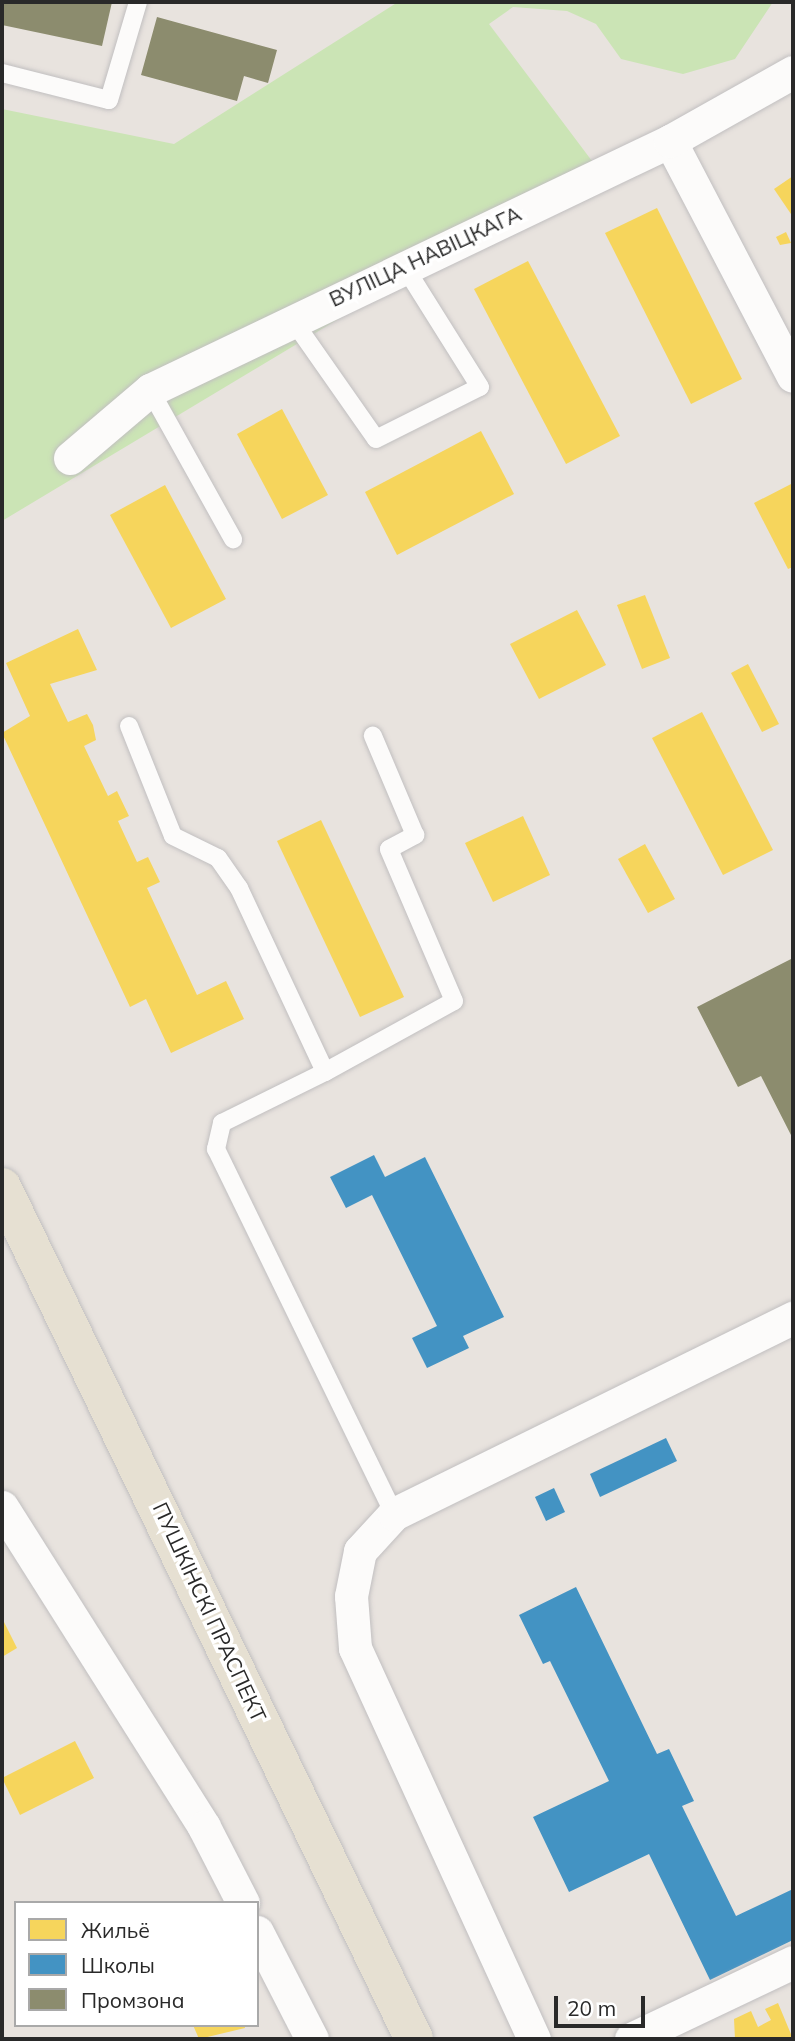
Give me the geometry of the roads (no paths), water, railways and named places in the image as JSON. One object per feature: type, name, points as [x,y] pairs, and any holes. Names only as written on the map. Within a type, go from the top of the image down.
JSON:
[{"type":"main road","name":"ПУШКІНСКІ ПРАСПЕКТ","points":[[2,1187],[414,2039]]},
{"type":"street","name":"ВУЛІЦА НАВІЦКАГА","points":[[70,458],[150,390],[292,318],[670,141],[793,72]]},
{"type":"street","points":[[670,141],[793,376]]},
{"type":"street","points":[[534,2039],[355,1648],[351,1596],[360,1551],[394,1514],[793,1318]]},
{"type":"street","points":[[2,1507],[204,1827],[242,1901]]},
{"type":"street","points":[[259,1935],[312,2039]]},
{"type":"street","points":[[631,2039],[793,1962]]},
{"type":"lane","points":[[2,73],[109,100],[138,2]]},
{"type":"lane","points":[[292,318],[376,439],[480,387],[404,266]]},
{"type":"lane","points":[[150,390],[233,539]]},
{"type":"lane","points":[[129,726],[173,836],[218,858],[239,888],[325,1072]]},
{"type":"lane","points":[[373,736],[415,835],[389,849],[454,1001],[325,1072],[222,1123],[216,1149],[394,1514]]}]
